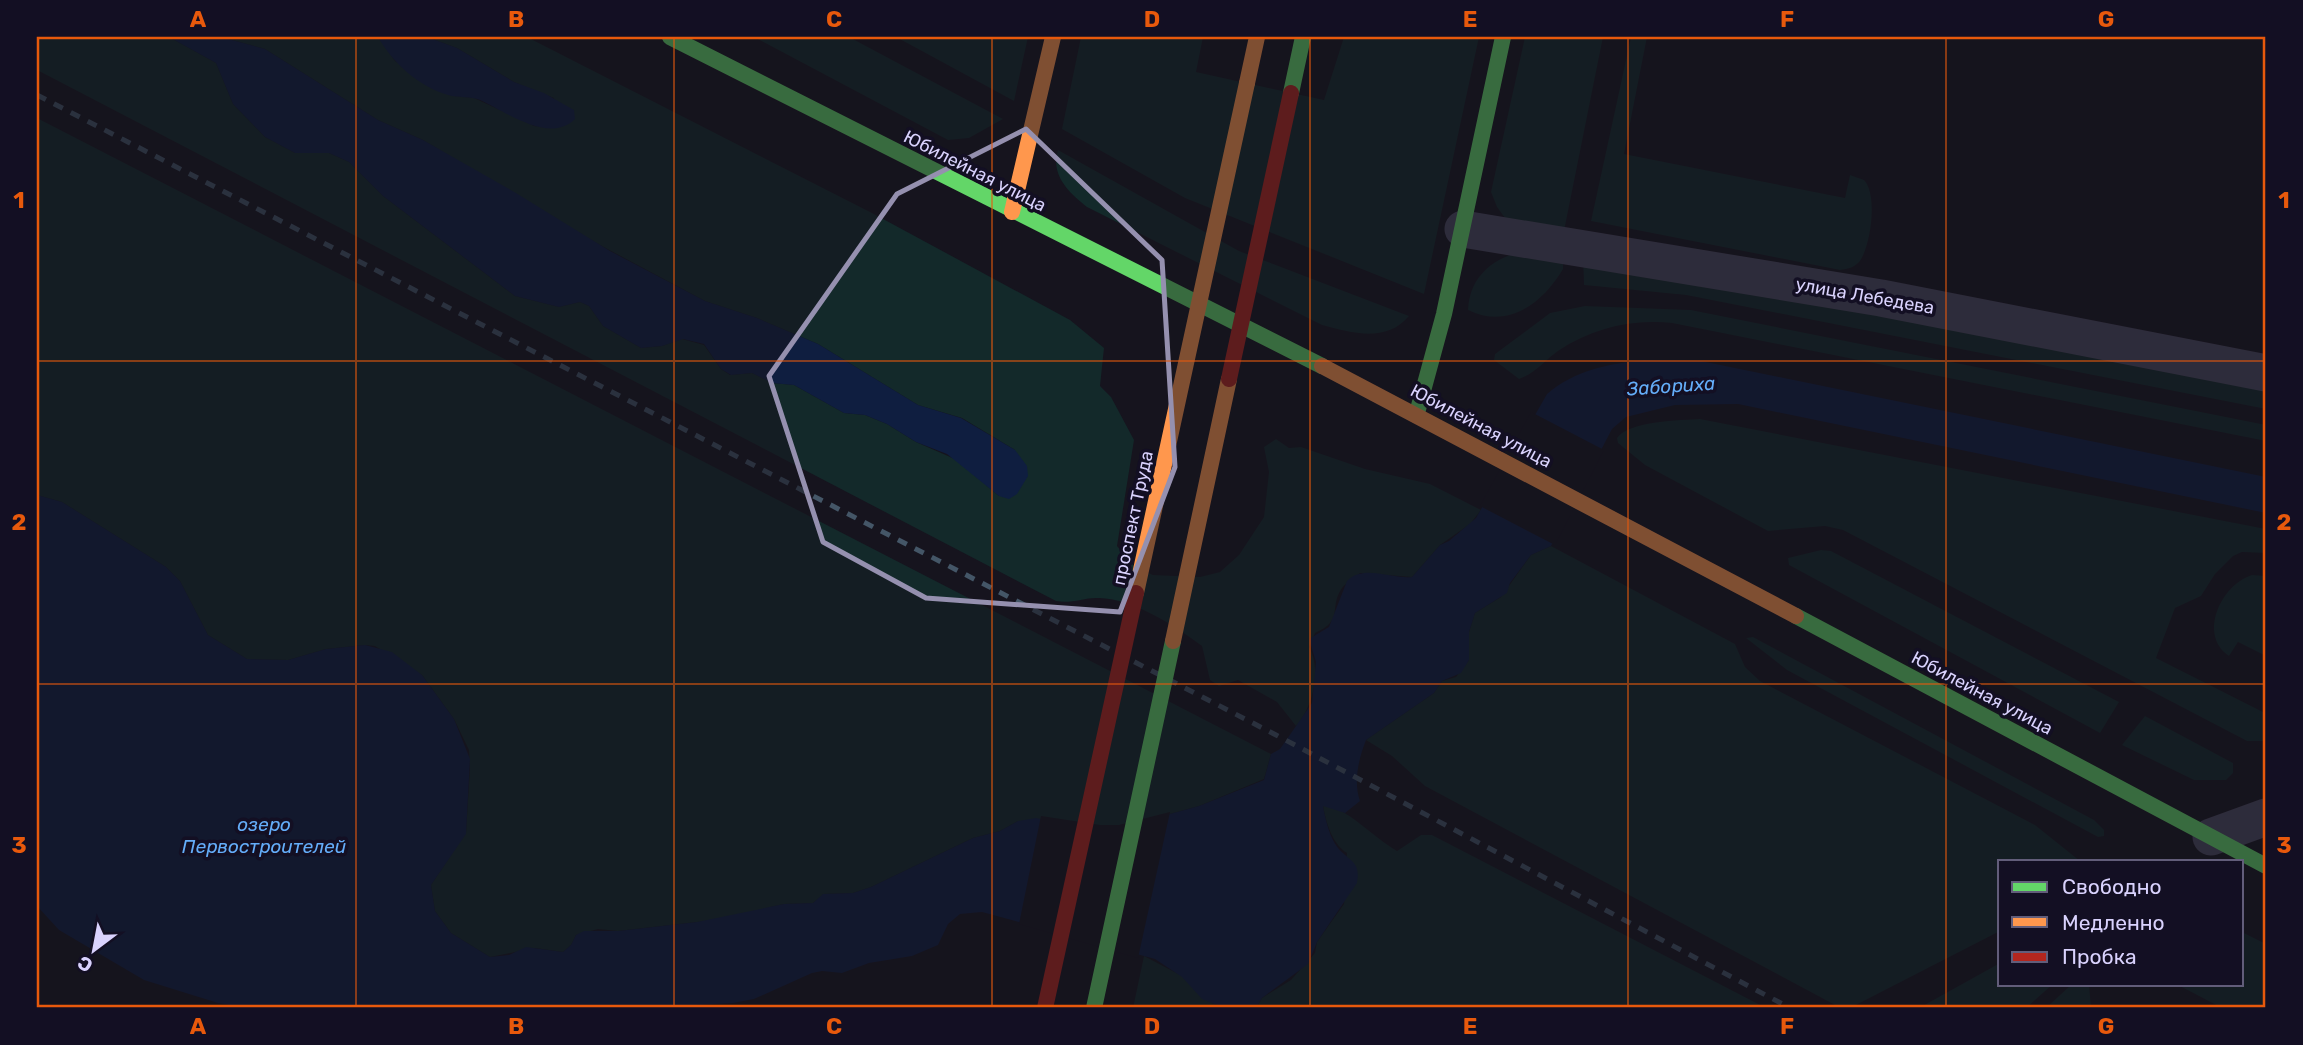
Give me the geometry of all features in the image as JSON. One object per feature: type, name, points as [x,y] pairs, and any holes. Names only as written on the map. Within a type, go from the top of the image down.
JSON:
[{"type":"main road","name":"Юбилейная улица","points":[[670,37],[1012,212],[1417,413],[2266,866]]},
{"type":"main road","points":[[1012,212],[1053,37]]},
{"type":"main road","name":"проспект Труда","points":[[1045,1008],[1257,37]]},
{"type":"main road","points":[[1094,1008],[1303,37]]},
{"type":"main road","points":[[1417,413],[1463,229],[1503,37]]},
{"type":"street","name":"улица Лебедева","points":[[1463,229],[1881,298],[2266,373]]},
{"type":"street","points":[[2211,837],[2266,817]]},
{"type":"highlighted area","points":[[1026,129],[1162,260],[1175,467],[1120,612],[926,598],[823,542],[769,376],[897,194]]},
{"type":"green space","points":[[37,37],[169,37],[216,63],[233,104],[265,137],[295,153],[329,153],[349,162],[383,196],[515,296],[559,307],[580,302],[589,306],[603,326],[641,348],[662,346],[682,339],[704,345],[721,369],[730,375],[752,373],[773,383],[794,385],[844,413],[865,415],[887,424],[916,442],[957,460],[999,496],[1015,450],[962,418],[918,405],[818,344],[757,318],[705,301],[600,245],[423,140],[378,120],[265,49],[221,37],[378,37],[395,61],[432,88],[454,96],[474,98],[534,126],[557,128],[554,98],[514,82],[457,48],[427,37],[527,37],[872,213],[1070,320],[1104,348],[1100,386],[1111,397],[1134,440],[1117,546],[1134,566],[1153,575],[1200,577],[1220,572],[1239,555],[1264,517],[1269,472],[1264,447],[1276,439],[1289,448],[1301,447],[1365,469],[1430,484],[1481,510],[1470,524],[1440,545],[1412,577],[1360,573],[1342,588],[1333,618],[1315,633],[1309,647],[1315,666],[1314,688],[1307,709],[1296,726],[1277,702],[1238,680],[1219,686],[1210,680],[1202,646],[1154,615],[1112,600],[1094,598],[1056,601],[37,70]]},
{"type":"green space","points":[[754,37],[849,37],[1003,119],[969,138],[948,140]]},
{"type":"green space","points":[[896,37],[1028,37],[1014,101]]},
{"type":"green space","points":[[1081,37],[1203,37],[1196,72],[1324,100],[1344,37],[1479,37],[1424,294],[1185,198],[1062,129]]},
{"type":"green space","points":[[1525,37],[1603,37],[1564,231],[1505,218],[1491,192]]},
{"type":"green space","points":[[1631,37],[1647,37],[1624,154],[1845,198],[1850,175],[1864,180],[1871,196],[1872,208],[1870,232],[1860,261],[1852,267],[1840,270],[1591,221]]},
{"type":"green space","points":[[37,118],[1271,754],[1264,779],[1199,806],[1119,828],[1018,821],[1000,831],[973,838],[871,887],[853,893],[824,894],[813,903],[784,904],[715,920],[618,931],[598,929],[576,935],[571,945],[563,952],[535,948],[490,957],[451,933],[435,911],[431,885],[466,833],[470,768],[469,750],[454,719],[422,675],[375,646],[365,645],[326,649],[288,660],[247,659],[208,635],[180,581],[166,567],[62,502],[37,495]]},
{"type":"green space","points":[[1058,150],[1239,251],[1409,316],[1390,330],[1379,333],[1356,333],[1322,325],[1087,207],[1063,183],[1057,167]]},
{"type":"green space","points":[[1513,254],[1563,263],[1563,269],[1545,293],[1523,310],[1497,317],[1468,310],[1472,291],[1481,275],[1487,268]]},
{"type":"green space","points":[[1583,256],[2266,386],[2266,409],[1686,295],[1584,285]]},
{"type":"green space","points":[[1585,306],[1691,310],[2266,425],[2266,441],[1672,323],[1627,324],[1585,336],[1558,351],[1519,379],[1494,360],[1495,354],[1550,313]]},
{"type":"green space","points":[[1700,419],[2266,529],[2266,553],[2242,552],[2233,556],[2215,574],[2201,596],[2175,608],[2156,658],[2263,712],[2266,707],[2266,741],[2247,741],[1843,530],[1825,526],[1768,531],[1645,465],[1618,443],[1617,438],[1632,428],[1656,422]]},
{"type":"green space","points":[[1551,546],[1735,644],[1745,667],[1760,681],[2035,825],[2079,860],[1998,860],[1998,932],[1850,1008],[1835,1005],[1425,786],[1392,756],[1366,740],[1434,693],[1442,681],[1456,677],[1469,660],[1469,632],[1475,613],[1501,597],[1531,555]]},
{"type":"green space","points":[[1821,550],[1831,551],[2119,702],[2100,733],[1789,565],[1788,558]]},
{"type":"green space","points":[[2252,575],[2266,576],[2266,656],[2238,642],[2229,656],[2220,647],[2215,635],[2217,611],[2231,588]]},
{"type":"green space","points":[[1753,637],[2094,820],[2104,830],[2104,836],[2098,837],[1787,670],[1746,638]]},
{"type":"green space","points":[[2145,716],[2233,763],[2233,773],[2226,780],[2194,780],[2122,745]]},
{"type":"green space","points":[[1326,804],[1345,813],[1397,851],[1421,835],[1432,835],[1766,1008],[1256,1008],[1262,998],[1291,980],[1315,953],[1317,942],[1344,904],[1347,853],[1337,844],[1330,832],[1323,806]]},
{"type":"green space","points":[[2244,933],[2266,944],[2266,1008],[2222,1008],[2180,986],[2244,986]]},
{"type":"green space","points":[[1144,956],[1182,976],[1212,1003],[1224,1008],[1133,1008]]},
{"type":"green space","points":[[1998,964],[1998,986],[2051,986],[2026,1008],[1919,1008]]},
{"type":"green space","points":[[2070,986],[2089,986],[2091,1008],[2046,1008]]},
{"type":"water","points":[[169,37],[221,37],[265,49],[378,120],[423,140],[610,251],[705,301],[757,318],[818,344],[918,405],[961,418],[1015,450],[1027,466],[1028,476],[1017,494],[1009,499],[999,496],[947,454],[916,442],[887,424],[865,415],[844,413],[794,385],[772,383],[752,373],[731,375],[721,369],[704,344],[683,339],[662,346],[641,348],[603,326],[589,306],[580,302],[559,307],[515,296],[383,196],[349,162],[329,153],[295,153],[265,137],[233,104],[216,63]]},
{"type":"water","points":[[378,37],[427,37],[457,48],[514,82],[544,93],[574,110],[575,119],[553,129],[540,127],[514,118],[480,100],[437,91],[407,72]]},
{"type":"water","name":"озеро Первостроителей","points":[[1644,360],[1701,361],[2266,477],[2266,513],[1738,404],[1675,405],[1626,417],[1612,429],[1551,546],[1531,555],[1510,583],[1507,593],[1475,613],[1469,632],[1469,660],[1461,673],[1442,681],[1434,693],[1366,740],[1358,770],[1360,801],[1345,813],[1323,806],[1335,844],[1356,866],[1357,883],[1317,942],[1308,964],[1262,998],[1256,1008],[1224,1008],[1202,999],[1182,977],[1155,959],[982,912],[960,914],[948,924],[938,945],[912,956],[869,963],[842,973],[812,973],[754,999],[733,1003],[641,1008],[248,1008],[218,1003],[144,980],[59,930],[37,906],[37,495],[62,502],[166,567],[180,581],[208,635],[247,659],[288,660],[326,649],[365,645],[392,652],[422,675],[454,719],[470,759],[466,834],[431,885],[435,911],[451,933],[490,957],[509,955],[526,947],[563,952],[571,945],[576,935],[584,931],[618,931],[697,922],[784,904],[813,903],[823,894],[853,893],[973,838],[1000,831],[1018,821],[1036,818],[1073,826],[1119,828],[1199,806],[1264,780],[1271,754],[1280,749],[1312,703],[1316,662],[1309,639],[1329,627],[1347,581],[1361,573],[1412,577],[1440,545],[1449,541],[1476,518],[1547,394],[1569,379],[1592,370]]},
{"type":"pier","points":[[1531,412],[1604,450],[1555,545],[1480,506]]},
{"type":"pier","points":[[1170,812],[1138,958],[1019,924],[1041,816],[1100,825],[1119,825]]},
{"type":"railway","points":[[37,95],[1276,735],[1790,1008]]},
{"type":"traffic: fast","points":[[670,37],[1322,366]]},
{"type":"traffic: fast","points":[[1291,93],[1303,37]]},
{"type":"traffic: fast","points":[[1417,413],[1444,314],[1503,37]]},
{"type":"traffic: fast","points":[[1796,616],[2266,866]]},
{"type":"traffic: fast","points":[[1094,1008],[1173,641]]},
{"type":"traffic: slow","points":[[1012,212],[1053,37]]},
{"type":"traffic: slow","points":[[1247,83],[1257,37]]},
{"type":"traffic: slow","points":[[1136,593],[1247,83]]},
{"type":"traffic: slow","points":[[1322,366],[1796,616]]},
{"type":"traffic: slow","points":[[1173,641],[1229,379]]},
{"type":"traffic: jam","points":[[1229,379],[1291,93]]},
{"type":"traffic: jam","points":[[1045,1008],[1136,593]]},
{"type":"water label","name":"Забориха","points":[[1671,386]]}]
